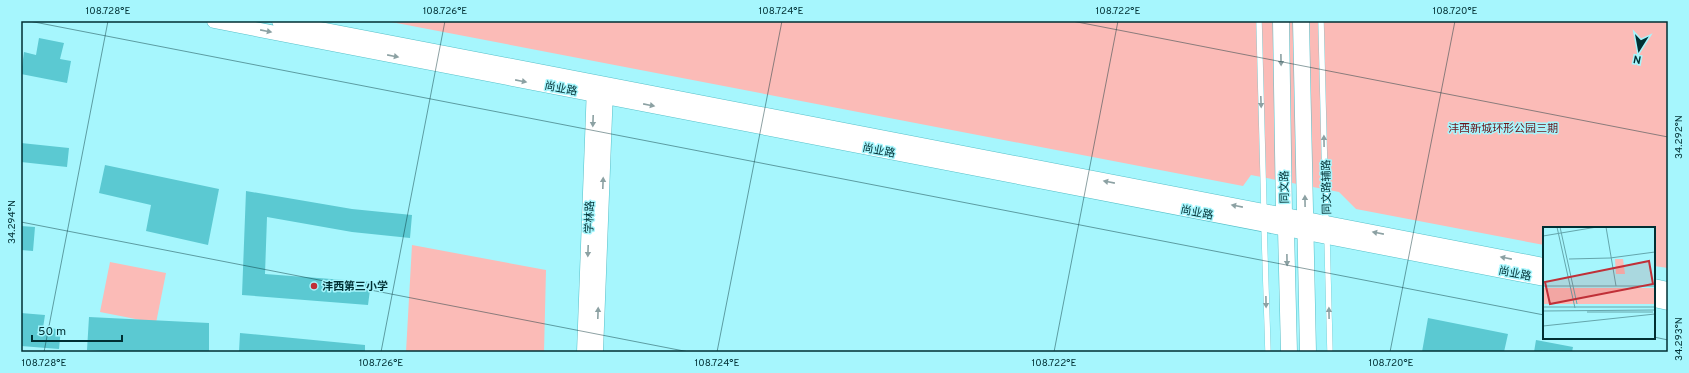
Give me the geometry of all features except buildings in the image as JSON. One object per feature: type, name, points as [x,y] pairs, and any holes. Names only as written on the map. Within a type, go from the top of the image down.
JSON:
[{"type":"main road","name":"同文路","points":[[1281,21],[1289,352]]},
{"type":"main road","name":"同文路","points":[[1301,21],[1308,352]]},
{"type":"street","name":"尚业路","points":[[214,21],[600,90],[1305,226],[1543,265]]},
{"type":"street","name":"尚业路","points":[[279,21],[600,90]]},
{"type":"street","name":"学林路","points":[[584,352],[600,90]]},
{"type":"street","name":"学林路","points":[[596,352],[600,90]]},
{"type":"street","name":"尚业路","points":[[1327,230],[1543,279]]},
{"type":"street","points":[[1655,286],[1668,289]]},
{"type":"street","points":[[1655,300],[1668,302]]},
{"type":"lane","points":[[1259,21],[1268,352]]},
{"type":"lane","name":"同文路辅路","points":[[1321,21],[1330,352]]},
{"type":"green space","name":"沣西新城环形公园三期","points":[[386,21],[1668,21],[1668,268],[1655,266],[1655,227],[1543,227],[1543,245],[1356,209],[1339,192],[1251,175],[1243,186]]},
{"type":"green space","points":[[412,245],[546,270],[544,352],[406,352]]},
{"type":"green space","points":[[110,262],[166,273],[156,323],[100,312]]},
{"type":"place","name":"沣西第三小学","points":[[314,286]]}]
